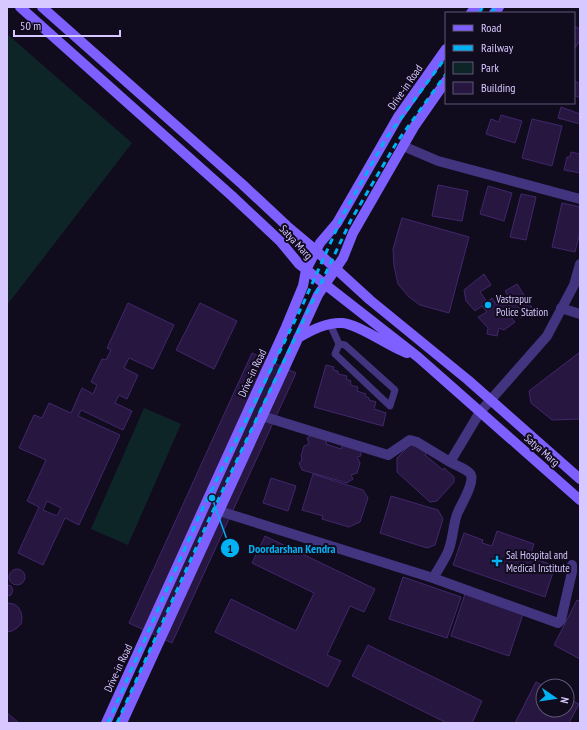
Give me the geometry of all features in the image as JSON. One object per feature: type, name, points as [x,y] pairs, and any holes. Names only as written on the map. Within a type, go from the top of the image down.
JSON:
[{"type":"main road","name":"Satya Marg","points":[[20,7],[232,196],[280,241],[299,264],[418,357],[580,500]]},
{"type":"main road","name":"Satya Marg","points":[[42,7],[242,184],[370,300],[491,400],[580,479]]},
{"type":"main road","name":"Drive-in Road","points":[[106,723],[286,328],[302,286],[306,270],[320,243],[337,223],[398,117],[445,50]]},
{"type":"main road","points":[[122,723],[324,284],[342,258],[353,233],[403,146],[445,82]]},
{"type":"main road","points":[[298,338],[311,330],[330,324],[343,323],[356,327],[403,352],[418,357]]},
{"type":"street","points":[[403,146],[438,161],[580,199]]},
{"type":"street","points":[[450,462],[480,412],[547,336],[574,285],[580,264]]},
{"type":"street","points":[[561,308],[580,314]]},
{"type":"street","points":[[262,416],[388,456],[410,440],[417,442],[457,467],[468,471],[471,474],[471,482],[458,512],[448,553],[433,578]]},
{"type":"street","points":[[219,511],[433,578],[558,623],[561,620],[572,572],[572,565]]},
{"type":"lane","points":[[330,324],[339,344],[335,354],[390,406],[395,390],[345,345],[339,344]]},
{"type":"green space","points":[[7,34],[132,143],[7,305]]},
{"type":"green space","points":[[144,408],[181,424],[128,545],[91,529]]},
{"type":"building","points":[[575,26],[580,29],[580,40],[575,48]]},
{"type":"building","points":[[575,81],[580,84],[580,98],[575,96]]},
{"type":"building","points":[[561,107],[580,114],[580,124],[558,118]]},
{"type":"building","points":[[501,115],[522,121],[515,143],[486,134],[491,119],[499,122]]},
{"type":"building","points":[[532,119],[562,126],[552,166],[522,158]]},
{"type":"building","points":[[571,152],[580,154],[580,173],[564,170],[567,157],[570,157]]},
{"type":"building","points":[[438,185],[468,191],[462,221],[432,216]]},
{"type":"building","points":[[488,186],[512,193],[504,221],[480,214]]},
{"type":"building","points":[[521,194],[536,197],[526,240],[510,237]]},
{"type":"building","points":[[562,203],[580,207],[580,232],[575,252],[552,247]]},
{"type":"building","points":[[402,218],[469,237],[449,313],[420,305],[409,297],[398,284],[394,266],[393,249]]},
{"type":"building","name":"Vastrapur Police Station","points":[[484,274],[491,285],[480,292],[487,302],[492,298],[497,305],[502,300],[507,307],[513,302],[516,305],[519,302],[516,298],[511,301],[505,291],[517,284],[533,309],[521,318],[517,312],[510,316],[515,322],[504,330],[499,328],[497,336],[487,334],[488,328],[478,317],[487,312],[482,306],[475,311],[466,301],[464,290]]},
{"type":"building","points":[[128,303],[174,325],[153,369],[129,358],[124,368],[138,375],[127,399],[119,395],[115,403],[132,411],[123,430],[81,410],[78,416],[120,435],[79,525],[65,518],[43,565],[18,553],[39,507],[27,501],[46,460],[19,448],[34,415],[42,418],[49,403],[71,413],[82,388],[93,394],[97,385],[91,382],[102,359],[106,360],[111,350],[107,348]],"holes":[[[47,501],[61,508],[57,516],[43,510]]]},
{"type":"building","points":[[200,303],[237,321],[214,369],[176,350]]},
{"type":"building","points":[[580,352],[580,419],[552,420],[531,403],[529,391]]},
{"type":"building","points":[[252,353],[296,373],[172,643],[129,623]]},
{"type":"building","points":[[326,365],[334,367],[333,370],[338,371],[338,374],[347,376],[346,379],[351,381],[350,385],[358,387],[357,391],[366,394],[365,396],[369,398],[369,400],[376,402],[374,409],[386,413],[383,426],[314,407]]},
{"type":"building","points":[[312,435],[327,439],[326,444],[341,449],[343,444],[358,448],[361,453],[361,456],[357,457],[360,463],[357,473],[351,475],[353,479],[347,483],[302,470],[299,463],[302,460],[301,456],[304,446],[309,444],[307,438]]},
{"type":"building","points":[[411,444],[427,452],[425,455],[454,477],[454,482],[437,501],[430,502],[397,472],[397,458]]},
{"type":"building","points":[[313,474],[363,490],[368,498],[360,522],[349,527],[322,519],[323,516],[302,510]]},
{"type":"building","points":[[271,478],[296,486],[288,511],[263,503]]},
{"type":"building","points":[[391,496],[438,510],[443,519],[435,545],[427,548],[380,533]]},
{"type":"building","name":"Sal Hospital and Medical Institute","points":[[497,531],[534,544],[530,557],[555,566],[545,597],[453,565],[464,533],[483,540],[482,543],[492,546]]},
{"type":"building","points":[[265,536],[375,589],[364,612],[350,606],[327,655],[341,661],[328,687],[215,632],[231,599],[296,631],[314,593],[252,563]]},
{"type":"building","points":[[14,569],[20,569],[25,574],[23,583],[20,585],[14,585],[9,580],[9,574]]},
{"type":"building","points":[[403,577],[461,597],[447,638],[389,619]]},
{"type":"building","points":[[7,585],[11,586],[13,590],[11,595],[7,596]]},
{"type":"building","points":[[465,594],[523,614],[509,656],[451,636]]},
{"type":"building","points":[[577,600],[580,601],[580,659],[554,645]]},
{"type":"building","points":[[7,603],[14,604],[18,607],[22,618],[21,624],[17,628],[7,632]]},
{"type":"building","points":[[368,645],[482,701],[472,723],[447,723],[352,676]]},
{"type":"building","points":[[535,684],[535,718],[572,718],[569,723],[515,723]]},
{"type":"building","points":[[575,702],[579,704],[575,712]]},
{"type":"building","points":[[7,713],[19,723],[7,723]]},
{"type":"railway","points":[[480,12],[483,7]]},
{"type":"railway","points":[[492,12],[496,7]]},
{"type":"railway","points":[[108,723],[200,514],[303,304],[343,215],[387,137],[445,58]]},
{"type":"railway","points":[[117,723],[210,517],[351,220],[397,142],[445,75]]},
{"type":"place","name":"Vastrapur Police Station","points":[[488,305]]},
{"type":"place","name":"Doordarshan Kendra","points":[[212,498]]},
{"type":"place","name":"Sal Hospital and Medical Institute","points":[[497,561]]}]
